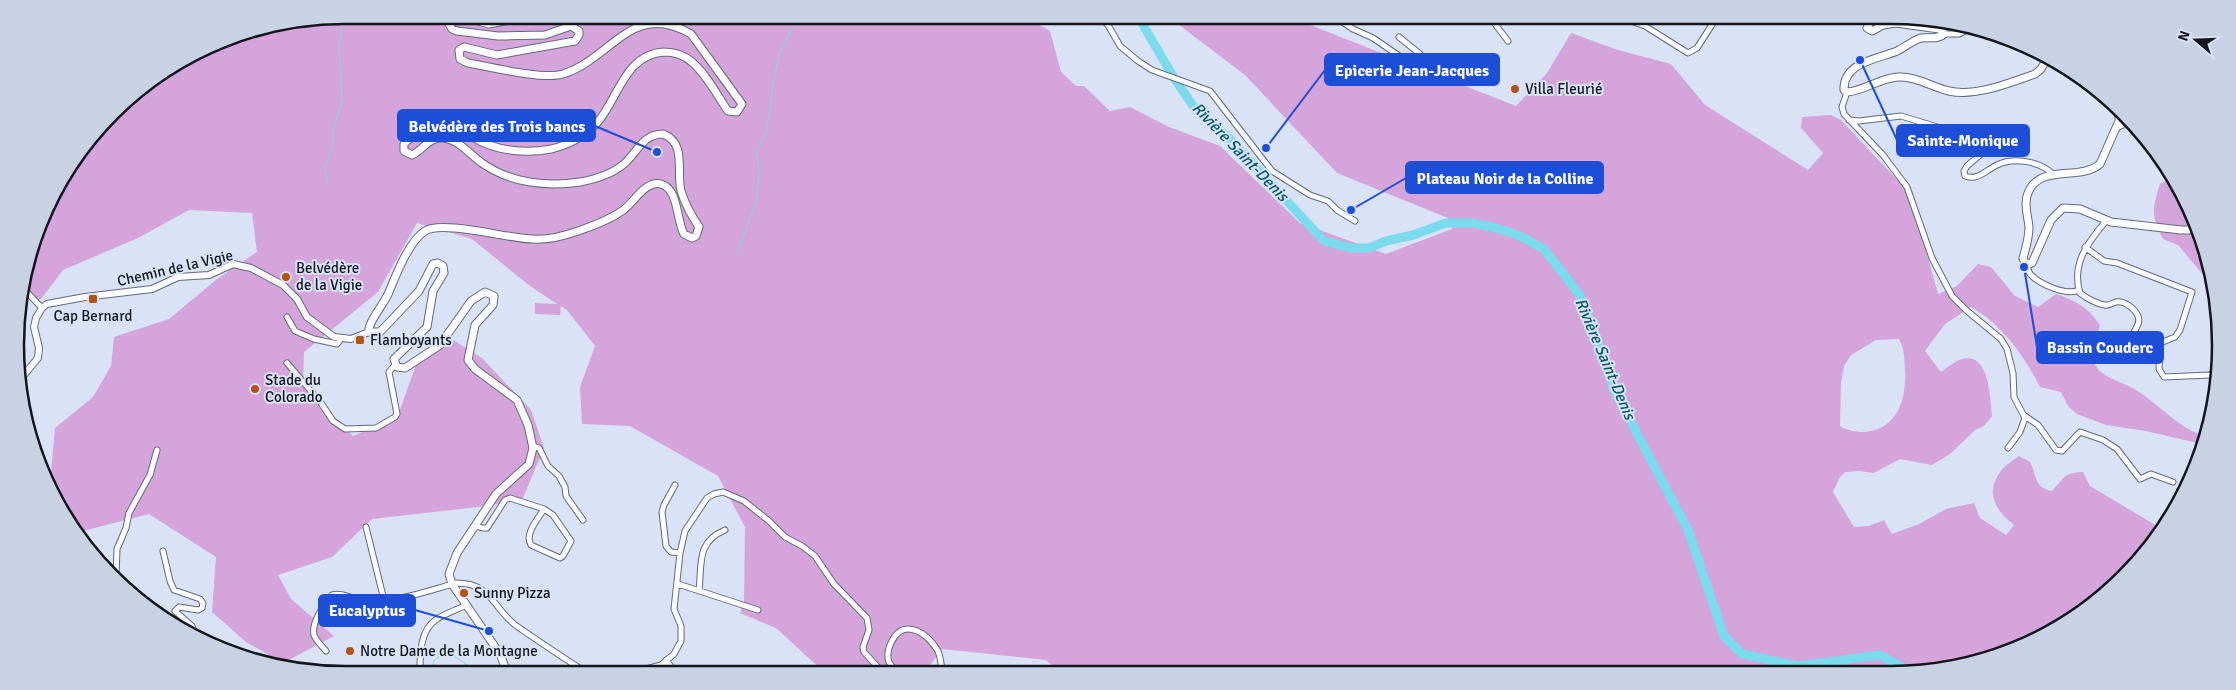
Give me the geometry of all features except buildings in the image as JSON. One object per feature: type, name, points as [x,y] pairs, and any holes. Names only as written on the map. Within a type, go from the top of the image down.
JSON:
[{"type":"main road","points":[[449,24],[452,29],[458,31],[498,36],[551,35],[571,26],[579,31],[576,41],[505,55],[488,54],[464,48],[460,50],[460,59],[476,65],[539,74],[562,74],[585,62],[632,24]]},
{"type":"main road","points":[[505,666],[500,654],[452,584],[449,574],[452,562],[496,494],[529,464],[532,446],[528,425],[517,400],[475,369],[468,360],[473,330],[495,300],[492,294],[482,293],[471,301],[440,345],[405,368],[399,368],[395,365],[396,357],[427,327],[433,291],[444,273],[443,266],[438,263],[433,264],[414,296],[380,332],[369,332],[369,325],[382,307],[411,246],[427,229],[455,228],[516,238],[543,239],[577,231],[601,222],[623,210],[649,186],[658,184],[665,186],[672,193],[684,234],[692,238],[698,234],[699,227],[687,207],[681,189],[678,148],[672,139],[663,134],[652,135],[647,138],[625,163],[614,171],[599,178],[568,183],[525,182],[517,180],[483,164],[460,145],[448,138],[433,140],[412,155],[404,151],[406,141],[433,126],[444,124],[458,127],[472,138],[486,144],[519,151],[552,149],[567,144],[579,138],[598,122],[623,80],[634,66],[649,56],[662,52],[676,53],[692,62],[728,111],[734,112],[741,107],[741,101],[691,34],[677,24]]},
{"type":"main road","points":[[1869,24],[1867,28],[1872,31],[1890,24]]},
{"type":"main road","points":[[1903,24],[1939,29],[1944,34],[1938,38],[1917,40],[1897,51],[1867,60],[1856,67],[1847,78],[1844,90],[1847,92],[1890,78],[1900,77],[1916,80],[1947,91],[1968,93],[2035,74],[2044,63]]},
{"type":"main road","points":[[2119,119],[2105,157],[2097,167],[2052,174],[2039,180],[2027,195],[2028,232],[2023,258],[2027,264],[2032,263],[2051,220],[2064,208],[2080,209],[2106,221],[2189,230],[2190,228]]},
{"type":"street","points":[[1107,24],[1120,46],[1152,70],[1210,91],[1272,171],[1310,195],[1328,201],[1337,210],[1355,221]]},
{"type":"street","points":[[1345,24],[1353,30],[1373,38],[1408,62],[1420,62],[1420,54],[1399,37]]},
{"type":"street","points":[[1495,24],[1508,41]]},
{"type":"street","points":[[1639,24],[1688,52],[1697,48],[1712,24]]},
{"type":"street","points":[[1944,34],[1963,32]]},
{"type":"street","points":[[1847,92],[1842,107],[1844,114],[1883,155],[1907,187],[1932,258],[1952,296],[2001,339],[2007,349],[2013,373],[2014,397],[2025,416],[2038,425],[2056,450],[2062,451],[2080,432],[2103,440],[2117,449],[2140,479],[2151,474],[2173,482]]},
{"type":"street","points":[[1849,120],[1859,121],[1901,116],[1944,129]]},
{"type":"street","points":[[2116,128],[2125,125]]},
{"type":"street","points":[[1988,148],[1967,166],[1964,171],[1965,176],[1975,177],[1996,165],[2014,161],[2038,165],[2052,174]]},
{"type":"street","points":[[2106,221],[2085,247],[2078,273],[2079,290],[2084,296],[2101,304],[2122,302],[2135,312],[2139,322],[2132,335],[2132,342],[2156,340],[2160,343]]},
{"type":"street","points":[[2085,247],[2104,261],[2117,263],[2189,290],[2192,294],[2180,330],[2174,337],[2160,343]]},
{"type":"street","name":"Chemin de la Vigie","points":[[42,308],[47,304],[85,297],[152,289],[178,277],[209,275],[227,266],[240,264],[284,285],[292,292],[313,323],[341,339]]},
{"type":"street","points":[[2027,264],[2029,273],[2043,283],[2066,292],[2079,290]]},
{"type":"street","points":[[25,374],[38,358],[39,348],[34,327],[37,313],[42,308],[28,293]]},
{"type":"street","points":[[287,317],[295,331],[314,339],[337,344],[341,339],[351,340],[369,332]]},
{"type":"street","points":[[2160,343],[2159,370],[2164,377],[2211,373]]},
{"type":"street","points":[[287,364],[321,403],[333,421],[345,429],[376,428],[395,417],[397,414],[389,372],[395,365]]},
{"type":"street","points":[[2008,448],[2020,432],[2025,416]]},
{"type":"street","points":[[532,446],[539,448],[548,466],[559,476],[565,487],[566,496],[583,520]]},
{"type":"street","points":[[117,571],[119,543],[126,528],[129,513],[150,475],[156,461],[157,450]]},
{"type":"street","points":[[675,485],[662,512],[666,546],[671,552],[680,553]]},
{"type":"street","points":[[658,666],[678,648],[683,633],[674,609],[680,553],[685,531],[707,498],[723,492],[744,501],[769,520],[785,537],[808,550],[834,584],[867,618],[869,630],[863,647],[864,652],[877,666]]},
{"type":"street","points":[[476,526],[487,528],[507,499],[544,509],[553,515],[570,536],[570,545],[560,558],[532,545],[529,541],[529,536],[544,509]]},
{"type":"street","points":[[366,527],[384,600]]},
{"type":"street","points":[[699,591],[705,544],[714,535],[725,530]]},
{"type":"street","points":[[163,551],[174,590],[200,599],[203,603],[202,608],[198,610],[179,607],[175,610],[176,614],[193,628]]},
{"type":"street","points":[[326,651],[315,638],[314,629],[315,623],[332,595],[340,594],[365,602],[415,596],[452,584],[463,583],[483,590],[513,622],[576,666]]},
{"type":"street","points":[[678,584],[758,610]]},
{"type":"street","points":[[420,666],[420,651],[429,626],[436,620],[466,605]]},
{"type":"street","points":[[891,666],[888,655],[893,639],[899,632],[908,629],[918,632],[933,642],[939,654],[940,666]]},
{"type":"street","points":[[666,660],[670,666]]},
{"type":"shaded area","points":[[324,24],[1037,24],[1050,31],[1061,72],[1076,86],[1084,86],[1110,111],[1130,107],[1169,127],[1220,146],[1300,223],[1386,254],[1452,229],[1448,218],[1337,173],[1245,75],[1178,24],[1308,24],[1516,106],[1547,73],[1571,33],[1618,50],[1671,64],[1705,105],[1808,170],[1823,153],[1801,128],[1802,117],[1831,115],[1841,120],[1904,187],[1914,207],[1938,294],[1957,286],[1978,264],[1991,267],[2015,296],[2038,307],[2056,294],[2076,302],[2086,309],[2100,325],[2093,353],[2093,359],[2098,369],[2110,378],[2136,390],[2183,426],[2199,434],[2197,443],[2146,431],[2106,425],[2077,414],[2068,406],[2061,392],[2040,387],[2019,352],[2002,332],[1982,314],[1971,307],[1945,324],[1925,351],[1941,372],[1957,361],[1968,358],[1976,361],[1982,367],[1986,376],[1992,416],[1984,426],[1975,430],[1950,454],[1932,465],[1900,459],[1874,473],[1845,472],[1840,477],[1833,492],[1854,527],[1869,526],[1884,520],[1892,534],[1919,524],[1946,509],[1974,503],[1980,518],[2006,535],[2014,525],[1997,508],[1994,501],[1993,487],[2003,469],[2019,456],[2030,462],[2037,481],[2042,487],[2052,491],[2067,475],[2083,472],[2090,486],[2156,526],[2133,557],[2103,587],[2052,623],[2014,642],[1994,649],[1933,664],[1912,666],[1053,666],[1046,660],[942,649],[929,666],[817,666],[776,628],[740,613],[744,602],[745,527],[718,476],[630,426],[582,424],[580,387],[595,346],[567,310],[561,306],[560,315],[535,314],[535,303],[557,304],[530,286],[472,239],[417,223],[378,292],[304,352],[303,385],[353,436],[397,418],[417,362],[442,333],[482,358],[531,410],[544,448],[522,500],[372,519],[332,557],[278,575],[291,599],[334,636],[287,661],[274,658],[246,642],[212,612],[216,557],[149,514],[83,531],[67,506],[50,473],[55,428],[93,397],[111,366],[114,337],[169,319],[217,279],[257,252],[252,213],[189,210],[138,238],[63,270],[41,299],[27,299],[35,262],[48,222],[67,184],[103,133],[133,103],[184,67],[222,48],[242,41],[303,26]],"holes":[[[1899,339],[1902,346],[1905,369],[1904,392],[1897,412],[1891,420],[1873,431],[1850,431],[1840,426],[1841,383],[1844,366],[1851,355],[1876,340]]]},
{"type":"shaded area","points":[[2167,181],[2179,203],[2195,242],[2205,277],[2178,245],[2163,239],[2156,224],[2154,212],[2155,200],[2160,184]]},
{"type":"waterway","points":[[328,184],[325,167],[332,147],[334,128],[342,100],[339,47],[343,24]]},
{"type":"waterway","points":[[737,254],[757,199],[759,171],[757,152],[767,130],[773,83],[779,55],[794,24]]},
{"type":"waterway","name":"Rivière Saint-Denis","points":[[1142,24],[1174,78],[1196,110],[1227,136],[1324,241],[1350,248],[1369,248],[1446,223],[1472,223],[1518,235],[1544,249],[1579,294],[1591,322],[1614,390],[1688,530],[1724,636],[1742,654],[1798,666]]},
{"type":"waterway","points":[[434,666],[433,662],[445,655],[457,658],[468,666]]},
{"type":"waterway","name":"Rivière Saint-Denis","points":[[1798,666],[1880,655],[1900,666]]},
{"type":"place","name":"Sainte-Monique","points":[[1860,60]]},
{"type":"place","name":"Villa Fleurié","points":[[1515,89]]},
{"type":"place","name":"Epicerie Jean-Jacques","points":[[1266,148]]},
{"type":"place","name":"Belvédère des Trois bancs","points":[[657,152]]},
{"type":"place","name":"Plateau Noir de la Colline","points":[[1351,210]]},
{"type":"place","name":"Bassin Couderc","points":[[2024,267]]},
{"type":"place","name":"Belvédère de la Vigie","points":[[286,277]]},
{"type":"place","name":"Cap Bernard","points":[[93,299]]},
{"type":"place","name":"Flamboyants","points":[[360,340]]},
{"type":"place","name":"Stade du Colorado","points":[[255,389]]},
{"type":"place","name":"Sunny Pizza","points":[[464,593]]},
{"type":"place","name":"Eucalyptus","points":[[489,631]]},
{"type":"place","name":"Notre Dame de la Montagne","points":[[350,651]]}]
